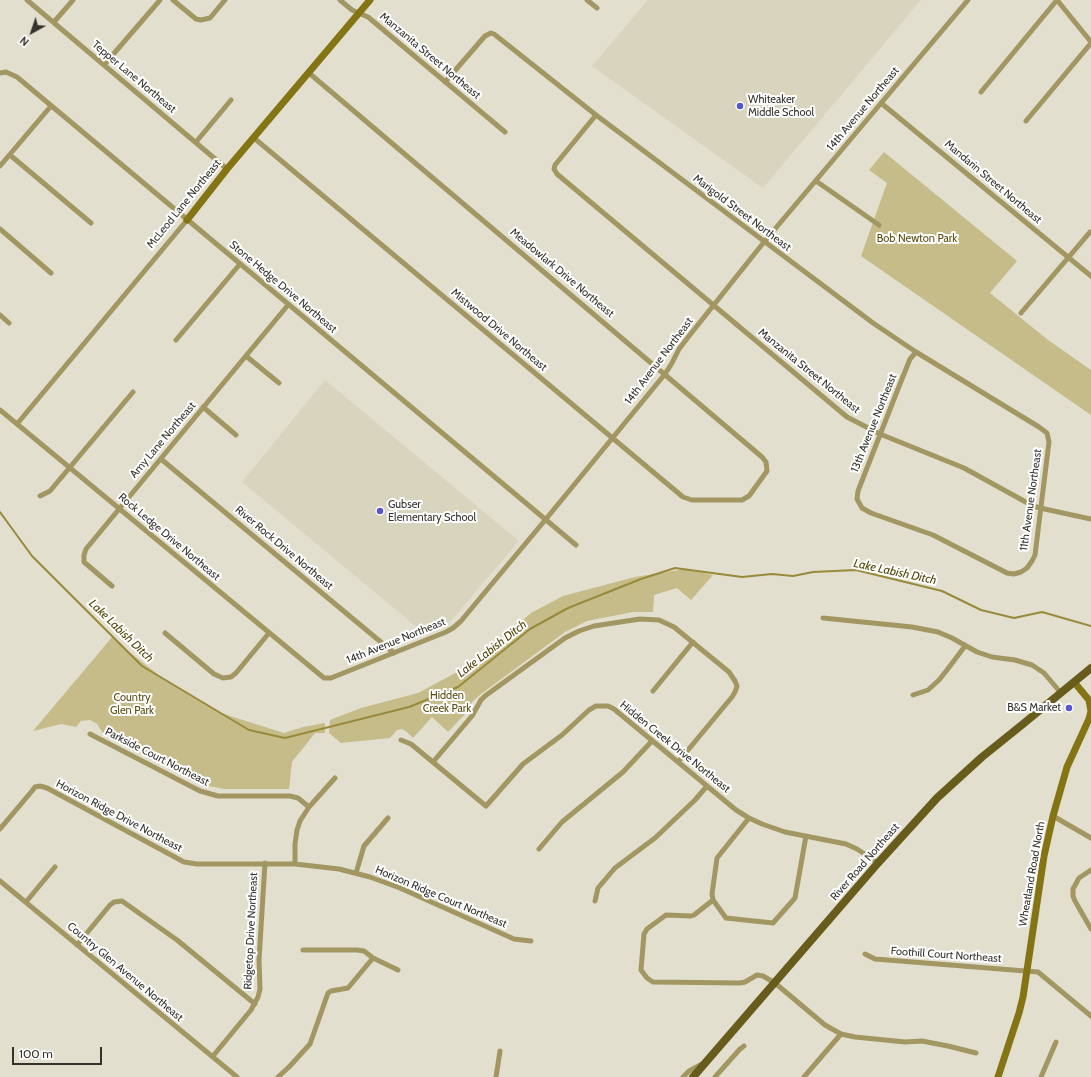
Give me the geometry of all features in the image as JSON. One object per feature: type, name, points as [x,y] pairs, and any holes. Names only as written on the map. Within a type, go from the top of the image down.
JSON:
[{"type":"main road","name":"McLeod Lane Northeast","points":[[187,220],[227,169],[370,0]]},
{"type":"main road","name":"River Road Northeast","points":[[694,1077],[878,863],[937,798],[982,757],[1091,668]]},
{"type":"main road","name":"Wheatland Road North","points":[[998,1077],[1019,1013],[1027,971],[1044,856],[1053,816],[1067,767],[1090,718],[1091,705],[1089,700],[1074,682]]},
{"type":"street","name":"Tepper Lane Northeast","points":[[27,0],[227,169]]},
{"type":"street","points":[[54,22],[73,0]]},
{"type":"street","points":[[104,65],[160,0]]},
{"type":"street","points":[[173,0],[196,19],[201,20],[210,18],[226,0]]},
{"type":"street","name":"Manzanita Street Northeast","points":[[340,0],[352,10],[368,16],[505,132]]},
{"type":"street","points":[[587,0],[597,8]]},
{"type":"street","name":"14th Avenue Northeast","points":[[326,679],[446,632],[456,626],[665,374],[671,366],[679,349],[764,242],[968,0]]},
{"type":"street","points":[[981,92],[1057,0],[1091,43],[1026,121]]},
{"type":"street","name":"Marigold Street Northeast","points":[[445,82],[485,36],[491,33],[497,36],[596,115],[873,323],[916,352],[1047,433]]},
{"type":"street","name":"Stone Hedge Drive Northeast","points":[[0,73],[6,72],[17,77],[576,545]]},
{"type":"street","name":"Meadowlark Drive Northeast","points":[[309,72],[762,457],[768,466],[765,475],[746,499]]},
{"type":"street","points":[[196,142],[231,100]]},
{"type":"street","name":"Mandarin Street Northeast","points":[[881,103],[1091,276]]},
{"type":"street","points":[[0,166],[51,106]]},
{"type":"street","name":"Manzanita Street Northeast","points":[[596,115],[560,160],[554,170],[561,178],[847,417],[880,434],[964,468],[1040,508],[1091,519]]},
{"type":"street","name":"Mistwood Drive Northeast","points":[[254,138],[687,499],[746,499]]},
{"type":"street","points":[[10,155],[91,223]]},
{"type":"street","points":[[816,181],[879,225]]},
{"type":"street","name":"McLeod Lane Northeast","points":[[17,424],[187,220]]},
{"type":"street","points":[[0,229],[51,272]]},
{"type":"street","points":[[1021,313],[1090,232]]},
{"type":"street","points":[[176,340],[240,264]]},
{"type":"street","name":"Amy Lane Northeast","points":[[112,586],[87,564],[84,559],[86,549],[288,304]]},
{"type":"street","points":[[0,315],[9,323]]},
{"type":"street","name":"13th Avenue Northeast","points":[[916,352],[910,359],[856,499],[862,508],[871,513],[933,536],[1007,573],[1014,574],[1027,568]]},
{"type":"street","points":[[246,356],[279,383]]},
{"type":"street","points":[[40,496],[50,491],[133,392]]},
{"type":"street","points":[[203,407],[236,435]]},
{"type":"street","name":"Rock Ledge Drive Northeast","points":[[0,410],[269,634],[320,676],[326,679]]},
{"type":"street","name":"11th Avenue Northeast","points":[[1027,568],[1035,555],[1049,442],[1047,433]]},
{"type":"street","name":"River Rock Drive Northeast","points":[[161,459],[394,653]]},
{"type":"street","points":[[824,618],[928,630],[946,635],[965,646],[986,655],[1015,660],[1032,666],[1044,673],[1061,693]]},
{"type":"street","points":[[401,740],[411,744],[433,762],[472,716],[485,696],[565,638],[594,626],[640,619],[659,620],[674,627],[729,672],[735,680],[736,686],[736,692],[732,698],[678,762]]},
{"type":"street","points":[[165,633],[214,674],[223,678],[231,677],[236,673],[269,634]]},
{"type":"street","points":[[653,691],[693,642]]},
{"type":"street","points":[[913,695],[928,690],[939,680],[965,646]]},
{"type":"street","name":"Hidden Creek Drive Northeast","points":[[433,762],[486,806],[518,768],[562,734],[589,710],[596,706],[608,706],[736,810],[749,818],[774,829],[846,844],[857,849],[878,863]]},
{"type":"street","name":"Parkside Court Northeast","points":[[90,734],[200,792],[218,796],[290,796],[298,798],[309,807]]},
{"type":"street","points":[[539,849],[562,822],[623,772],[652,742]]},
{"type":"street","points":[[295,864],[295,844],[300,820],[334,778]]},
{"type":"street","name":"Horizon Ridge Drive Northeast","points":[[0,829],[32,791],[40,786],[47,788],[184,862],[197,864],[295,864]]},
{"type":"street","points":[[595,901],[598,888],[614,868],[655,838],[695,800],[707,786]]},
{"type":"street","points":[[1053,816],[1091,838]]},
{"type":"street","points":[[356,873],[364,846],[388,818]]},
{"type":"street","points":[[749,818],[717,858],[712,894],[713,900],[726,918],[773,923],[795,898],[806,836]]},
{"type":"street","name":"Ridgetop Drive Northeast","points":[[213,1056],[255,1004],[258,997],[260,989],[259,960],[265,863]]},
{"type":"street","name":"Horizon Ridge Court Northeast","points":[[295,864],[320,866],[356,873],[400,888],[514,939],[531,941]]},
{"type":"street","points":[[26,902],[55,867]]},
{"type":"street","points":[[1091,870],[1078,878],[1073,888],[1073,896],[1091,929]]},
{"type":"street","name":"Country Glen Avenue Northeast","points":[[0,880],[238,1077]]},
{"type":"street","points":[[713,900],[694,915],[666,915],[647,929],[644,934],[641,970],[647,978],[653,982],[740,983],[745,982],[757,975],[770,979],[825,1025],[841,1034],[905,1042],[922,1041],[976,1053]]},
{"type":"street","points":[[77,945],[110,905],[114,902],[122,901],[177,940],[255,1004]]},
{"type":"street","points":[[303,950],[364,951],[373,958],[398,970]]},
{"type":"street","name":"Foothill Court Northeast","points":[[865,954],[875,959],[1040,973],[1091,1016]]},
{"type":"street","points":[[279,1075],[289,1067],[310,1044],[328,993],[348,988],[373,958]]},
{"type":"street","points":[[804,1077],[841,1034]]},
{"type":"street","points":[[1041,1077],[1056,1042]]},
{"type":"street","points":[[715,1077],[744,1046]]},
{"type":"street","points":[[496,1077],[500,1051]]},
{"type":"street","points":[[683,1077],[689,1071],[708,1061]]},
{"type":"shaded area","name":"Whiteaker Middle School","points":[[648,0],[921,0],[763,188],[592,66]]},
{"type":"shaded area","name":"Gubser Elementary School","points":[[325,380],[519,541],[450,622],[444,626],[424,633],[242,482]]},
{"type":"green space","name":"Bob Newton Park","points":[[884,152],[1017,261],[990,293],[1048,340],[1091,370],[1091,415],[861,256],[887,183],[869,170]]},
{"type":"green space","name":"Hidden Creek Park","points":[[686,569],[713,575],[691,600],[677,588],[654,595],[653,612],[633,612],[587,621],[565,632],[481,694],[472,702],[466,713],[448,732],[432,717],[413,738],[402,729],[397,730],[390,738],[341,743],[329,733],[330,720],[361,708],[418,693],[459,671],[483,655],[531,613],[563,596],[635,577]]},
{"type":"green space","name":"Country Glen Park","points":[[113,636],[128,651],[165,680],[224,714],[284,733],[303,727],[325,723],[325,733],[315,733],[292,762],[289,789],[224,789],[199,784],[103,733],[97,724],[90,720],[81,721],[76,727],[61,724],[33,731]]},
{"type":"waterway","name":"Lake Labish Ditch","points":[[0,512],[32,556],[142,666],[249,730],[285,738],[409,707],[458,687],[530,629],[568,608],[641,579],[675,568],[742,577],[772,574],[793,576],[813,572],[856,570],[942,591],[981,610],[1014,618],[1042,612],[1091,626]]},
{"type":"place","name":"Whiteaker Middle School","points":[[740,106]]},
{"type":"place","name":"Gubser Elementary School","points":[[380,511]]},
{"type":"place","name":"B&S Market","points":[[1069,708]]}]
